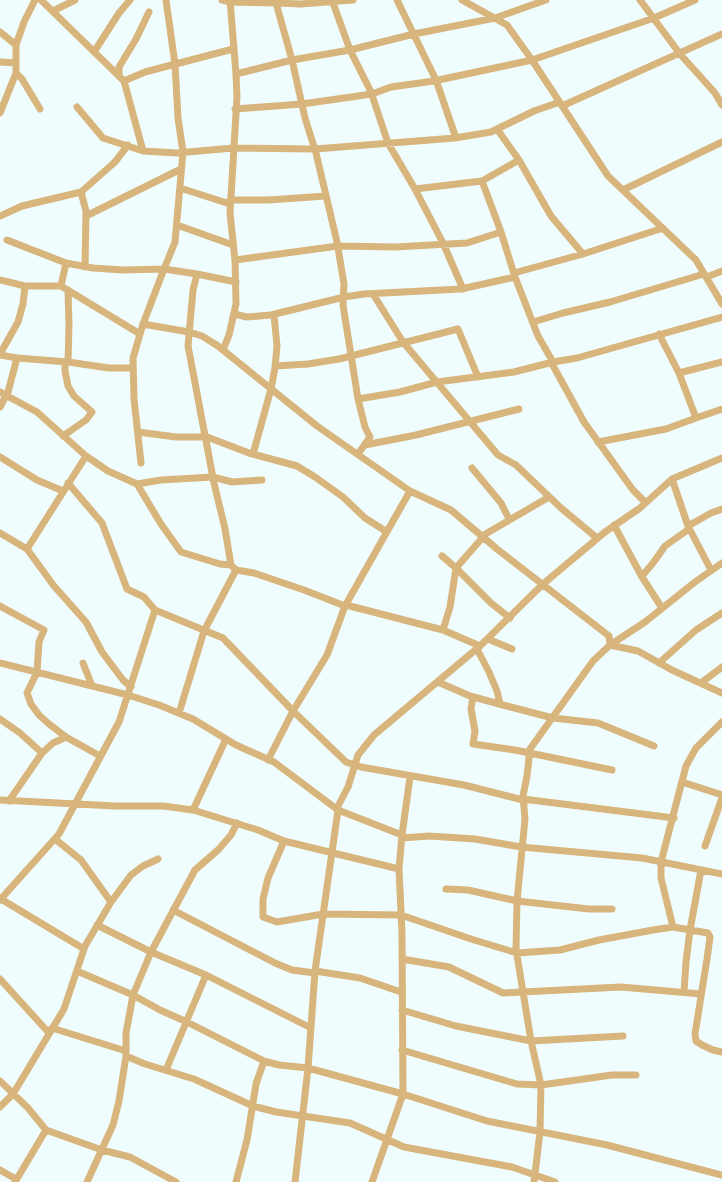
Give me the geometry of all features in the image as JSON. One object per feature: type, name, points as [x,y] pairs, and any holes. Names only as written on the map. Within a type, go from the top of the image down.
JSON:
[{"type":"street","points":[[0,112],[16,73],[16,45],[24,22],[35,0]]},
{"type":"street","points":[[41,0],[122,79]]},
{"type":"street","points":[[53,11],[76,0]]},
{"type":"street","points":[[94,52],[119,13],[130,0]]},
{"type":"street","points":[[141,463],[134,399],[133,358],[143,324],[175,242],[183,152],[178,118],[175,64],[166,0]]},
{"type":"street","points":[[222,0],[301,4],[353,0]]},
{"type":"street","points":[[398,0],[436,80],[456,138]]},
{"type":"street","points":[[462,0],[507,25],[608,176],[696,260],[722,304]]},
{"type":"street","points":[[236,74],[292,60],[350,50],[414,34],[494,18],[546,0]]},
{"type":"street","points":[[640,0],[680,54],[719,92],[722,105]]},
{"type":"street","points":[[235,109],[302,104],[372,94],[391,87],[436,80],[532,60],[654,18],[695,0]]},
{"type":"street","points":[[223,350],[229,335],[236,304],[230,202],[236,74],[230,1]]},
{"type":"street","points":[[333,1],[350,50],[372,94],[388,143],[415,188],[463,289]]},
{"type":"street","points":[[274,2],[292,60],[338,246],[344,284],[343,305],[358,399],[365,427],[370,437],[358,454]]},
{"type":"street","points":[[143,151],[119,68],[149,12]]},
{"type":"street","points":[[0,32],[16,45]]},
{"type":"street","points":[[78,107],[103,138],[143,151],[183,152],[232,148],[315,149],[456,138],[497,129],[534,111],[561,104],[680,54],[722,34]]},
{"type":"street","points":[[122,79],[233,49]]},
{"type":"street","points":[[0,62],[16,63]]},
{"type":"street","points":[[16,73],[22,78],[40,109]]},
{"type":"street","points":[[497,129],[519,160],[551,216],[583,254]]},
{"type":"street","points":[[623,190],[722,142]]},
{"type":"street","points":[[0,216],[22,206],[81,192],[115,162],[128,145]]},
{"type":"street","points":[[415,188],[482,181],[519,160]]},
{"type":"street","points":[[86,216],[181,169]]},
{"type":"street","points":[[482,181],[501,232],[514,275],[538,336],[584,422],[633,490],[645,502]]},
{"type":"street","points":[[180,188],[230,202],[326,196]]},
{"type":"street","points":[[81,192],[86,216],[85,267]]},
{"type":"street","points":[[177,225],[233,245]]},
{"type":"street","points":[[234,314],[247,317],[274,315],[344,297],[463,289],[583,254],[663,228]]},
{"type":"street","points":[[234,260],[338,246],[395,247],[467,243],[501,232]]},
{"type":"street","points":[[7,240],[66,263],[85,267],[123,270],[164,269],[236,282]]},
{"type":"street","points":[[61,286],[66,263]]},
{"type":"street","points":[[533,322],[722,272]]},
{"type":"street","points":[[179,713],[204,631],[233,567],[213,477],[188,346],[197,274]]},
{"type":"street","points":[[0,280],[25,286],[61,286],[140,334]]},
{"type":"street","points":[[25,286],[18,322],[0,355],[109,368],[133,368]]},
{"type":"street","points":[[63,436],[86,420],[92,412],[74,396],[68,386],[65,371],[69,326],[68,290]]},
{"type":"street","points":[[373,294],[403,342],[498,455],[516,465],[549,497],[597,538]]},
{"type":"street","points":[[253,454],[275,366],[277,346],[274,315]]},
{"type":"street","points":[[358,399],[400,392],[437,382],[514,372],[552,362],[577,358],[722,317]]},
{"type":"street","points":[[143,324],[202,336],[223,350],[317,426],[410,491],[451,510],[482,537],[609,636],[610,646]]},
{"type":"street","points":[[275,366],[308,364],[339,359],[458,329],[478,377]]},
{"type":"street","points":[[659,334],[679,373],[696,418]]},
{"type":"street","points":[[0,407],[17,358]]},
{"type":"street","points":[[679,373],[722,362]]},
{"type":"street","points":[[4,394],[37,412],[86,456],[108,471],[137,484],[161,480],[213,477],[232,482],[262,480]]},
{"type":"street","points":[[364,445],[382,443],[519,409]]},
{"type":"street","points":[[598,442],[666,429],[722,409]]},
{"type":"street","points":[[138,432],[176,437],[206,437],[253,454],[297,466],[316,477],[365,518],[387,532]]},
{"type":"street","points":[[27,549],[86,456]]},
{"type":"street","points":[[0,457],[37,480],[63,491]]},
{"type":"street","points":[[295,1182],[308,1068],[315,972],[338,809],[348,788],[358,755],[374,735],[479,647],[543,584],[597,538],[672,479],[722,458]]},
{"type":"street","points":[[472,468],[501,503],[509,519]]},
{"type":"street","points":[[672,479],[688,528],[711,570]]},
{"type":"street","points":[[68,483],[102,523],[127,589],[144,597],[156,610],[224,639],[293,711],[346,762],[410,777],[464,785],[523,800],[674,818]]},
{"type":"street","points":[[137,484],[161,524],[181,552],[233,567],[346,605],[443,630],[479,647],[495,685],[500,704]]},
{"type":"street","points":[[268,760],[293,711],[327,655],[346,605],[410,491]]},
{"type":"street","points":[[443,630],[450,607],[456,568],[482,537],[509,519],[549,497]]},
{"type":"street","points":[[642,576],[665,546],[688,528],[722,509]]},
{"type":"street","points":[[614,525],[662,608]]},
{"type":"street","points":[[0,533],[27,549],[54,586],[86,622],[102,652],[123,680],[131,687]]},
{"type":"street","points":[[442,556],[491,603],[510,618]]},
{"type":"street","points":[[535,1179],[540,1132],[541,1086],[531,1041],[517,953],[517,901],[525,819],[523,800],[530,749],[593,661],[610,646],[722,563]]},
{"type":"street","points":[[0,606],[44,630],[39,642],[37,672],[27,693],[31,704],[49,724],[66,737],[100,756]]},
{"type":"street","points":[[84,949],[2,897],[55,838],[119,722],[156,610]]},
{"type":"street","points":[[658,663],[696,630],[722,613]]},
{"type":"street","points":[[488,639],[512,649]]},
{"type":"street","points":[[610,646],[638,651],[658,663],[722,693]]},
{"type":"street","points":[[83,663],[92,686]]},
{"type":"street","points":[[1,665],[128,695],[193,719],[236,745],[268,760],[338,809],[402,837],[428,836],[474,839],[522,847],[642,858],[722,874]]},
{"type":"street","points":[[701,683],[722,667]]},
{"type":"street","points":[[438,682],[473,697],[553,718],[598,723],[654,746]]},
{"type":"street","points":[[473,697],[471,709],[475,731],[473,744],[530,753],[612,770]]},
{"type":"street","points":[[0,719],[42,752]]},
{"type":"street","points":[[673,928],[661,878],[661,862],[686,766],[696,748],[722,722]]},
{"type":"street","points":[[5,800],[42,752],[53,743],[66,737]]},
{"type":"street","points":[[193,810],[226,739]]},
{"type":"street","points":[[372,1182],[403,1094],[399,869],[410,777]]},
{"type":"street","points":[[682,782],[722,796],[705,846]]},
{"type":"street","points":[[0,794],[5,800],[115,806],[163,806],[193,810],[258,830],[284,841],[399,869]]},
{"type":"street","points":[[87,1182],[113,1125],[119,1101],[126,1054],[126,1033],[133,995],[151,952],[194,870],[218,850],[231,835],[237,823]]},
{"type":"street","points":[[55,838],[81,860],[111,902]]},
{"type":"street","points":[[284,841],[268,878],[263,899],[263,917],[278,922],[323,914],[401,915],[517,953],[560,950],[598,940],[653,930],[673,928],[704,932],[710,937],[695,1034],[696,1041],[713,1050],[722,1052]]},
{"type":"street","points":[[0,1107],[13,1094],[64,1009],[84,949],[111,902],[130,875],[158,859]]},
{"type":"street","points":[[684,992],[690,930],[701,870]]},
{"type":"street","points":[[446,889],[468,890],[517,901],[590,909],[612,909]]},
{"type":"street","points":[[174,910],[292,970],[360,978],[401,992]]},
{"type":"street","points":[[97,925],[151,952],[206,975],[311,1028]]},
{"type":"street","points":[[402,959],[449,967],[502,993],[621,987],[701,994]]},
{"type":"street","points":[[76,971],[133,995],[264,1061],[279,1065],[308,1068],[403,1094],[487,1121],[607,1145],[722,1175]]},
{"type":"street","points":[[166,1070],[206,975]]},
{"type":"street","points":[[2,984],[51,1030],[126,1054],[145,1064],[194,1079],[253,1106],[350,1123],[387,1141],[415,1150],[512,1167],[535,1179],[555,1182]]},
{"type":"street","points":[[402,1010],[456,1026],[531,1041],[623,1036]]},
{"type":"street","points":[[402,1050],[510,1082],[541,1086],[612,1075],[636,1074]]},
{"type":"street","points":[[236,1182],[244,1153],[256,1084],[264,1061]]},
{"type":"street","points":[[0,1081],[28,1108],[46,1130],[130,1158],[176,1182]]},
{"type":"street","points":[[0,1170],[16,1181],[46,1130]]}]
